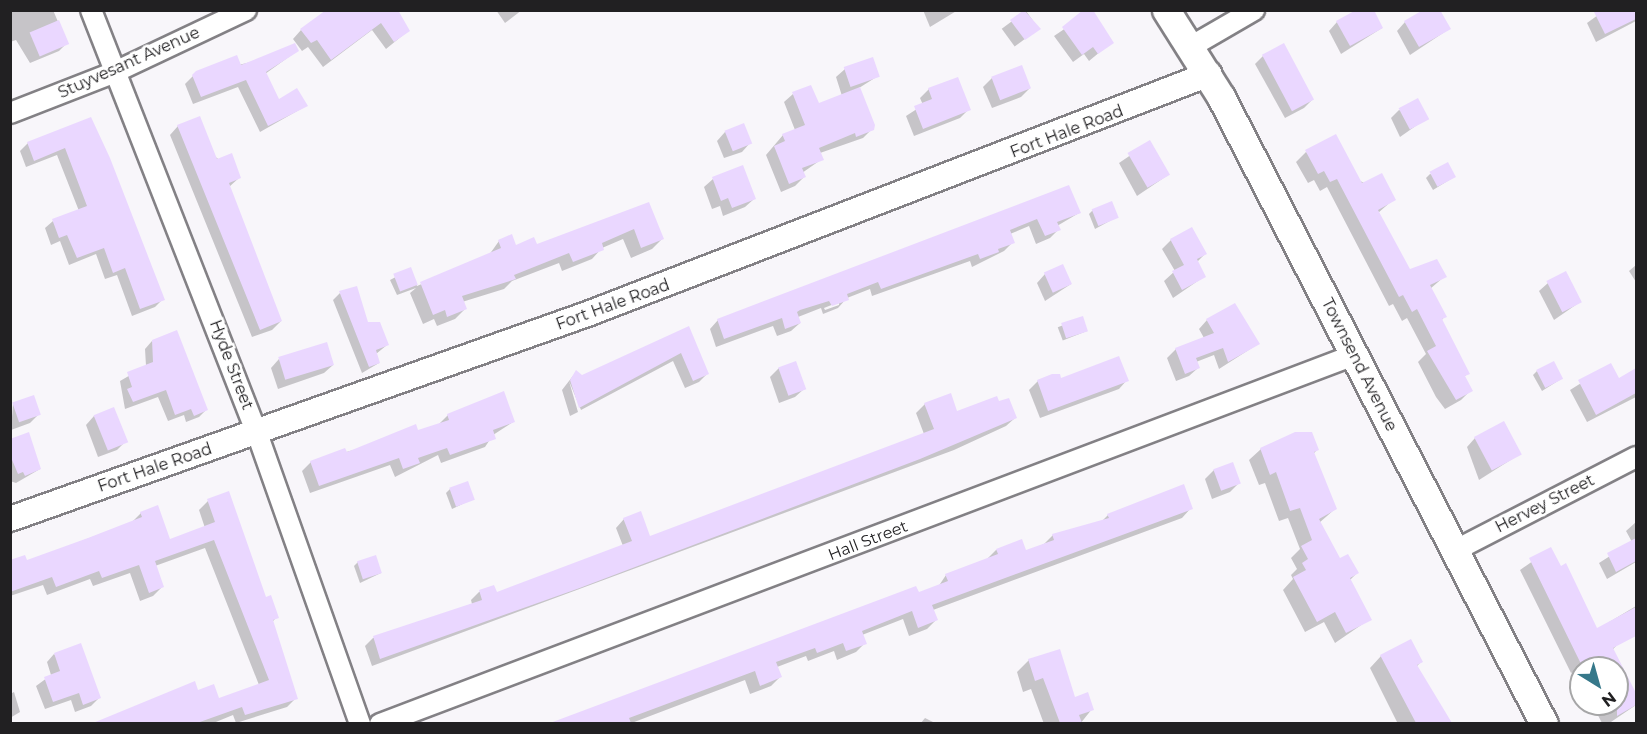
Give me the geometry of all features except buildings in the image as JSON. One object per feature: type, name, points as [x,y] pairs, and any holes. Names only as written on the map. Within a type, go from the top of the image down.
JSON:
[{"type":"main road","name":"Townsend Avenue","points":[[1166,10],[1209,74],[1544,723]]},
{"type":"street","name":"Hyde Street","points":[[91,10],[257,433],[360,723]]},
{"type":"street","name":"Stuyvesant Avenue","points":[[10,113],[115,72],[246,10]]},
{"type":"street","points":[[1192,46],[1254,10]]},
{"type":"street","name":"Fort Hale Road","points":[[10,519],[257,433],[754,253],[1209,74]]},
{"type":"street","name":"Hall Street","points":[[380,723],[1331,367],[1354,355]]},
{"type":"street","name":"Hervey Street","points":[[1454,551],[1636,457]]}]
